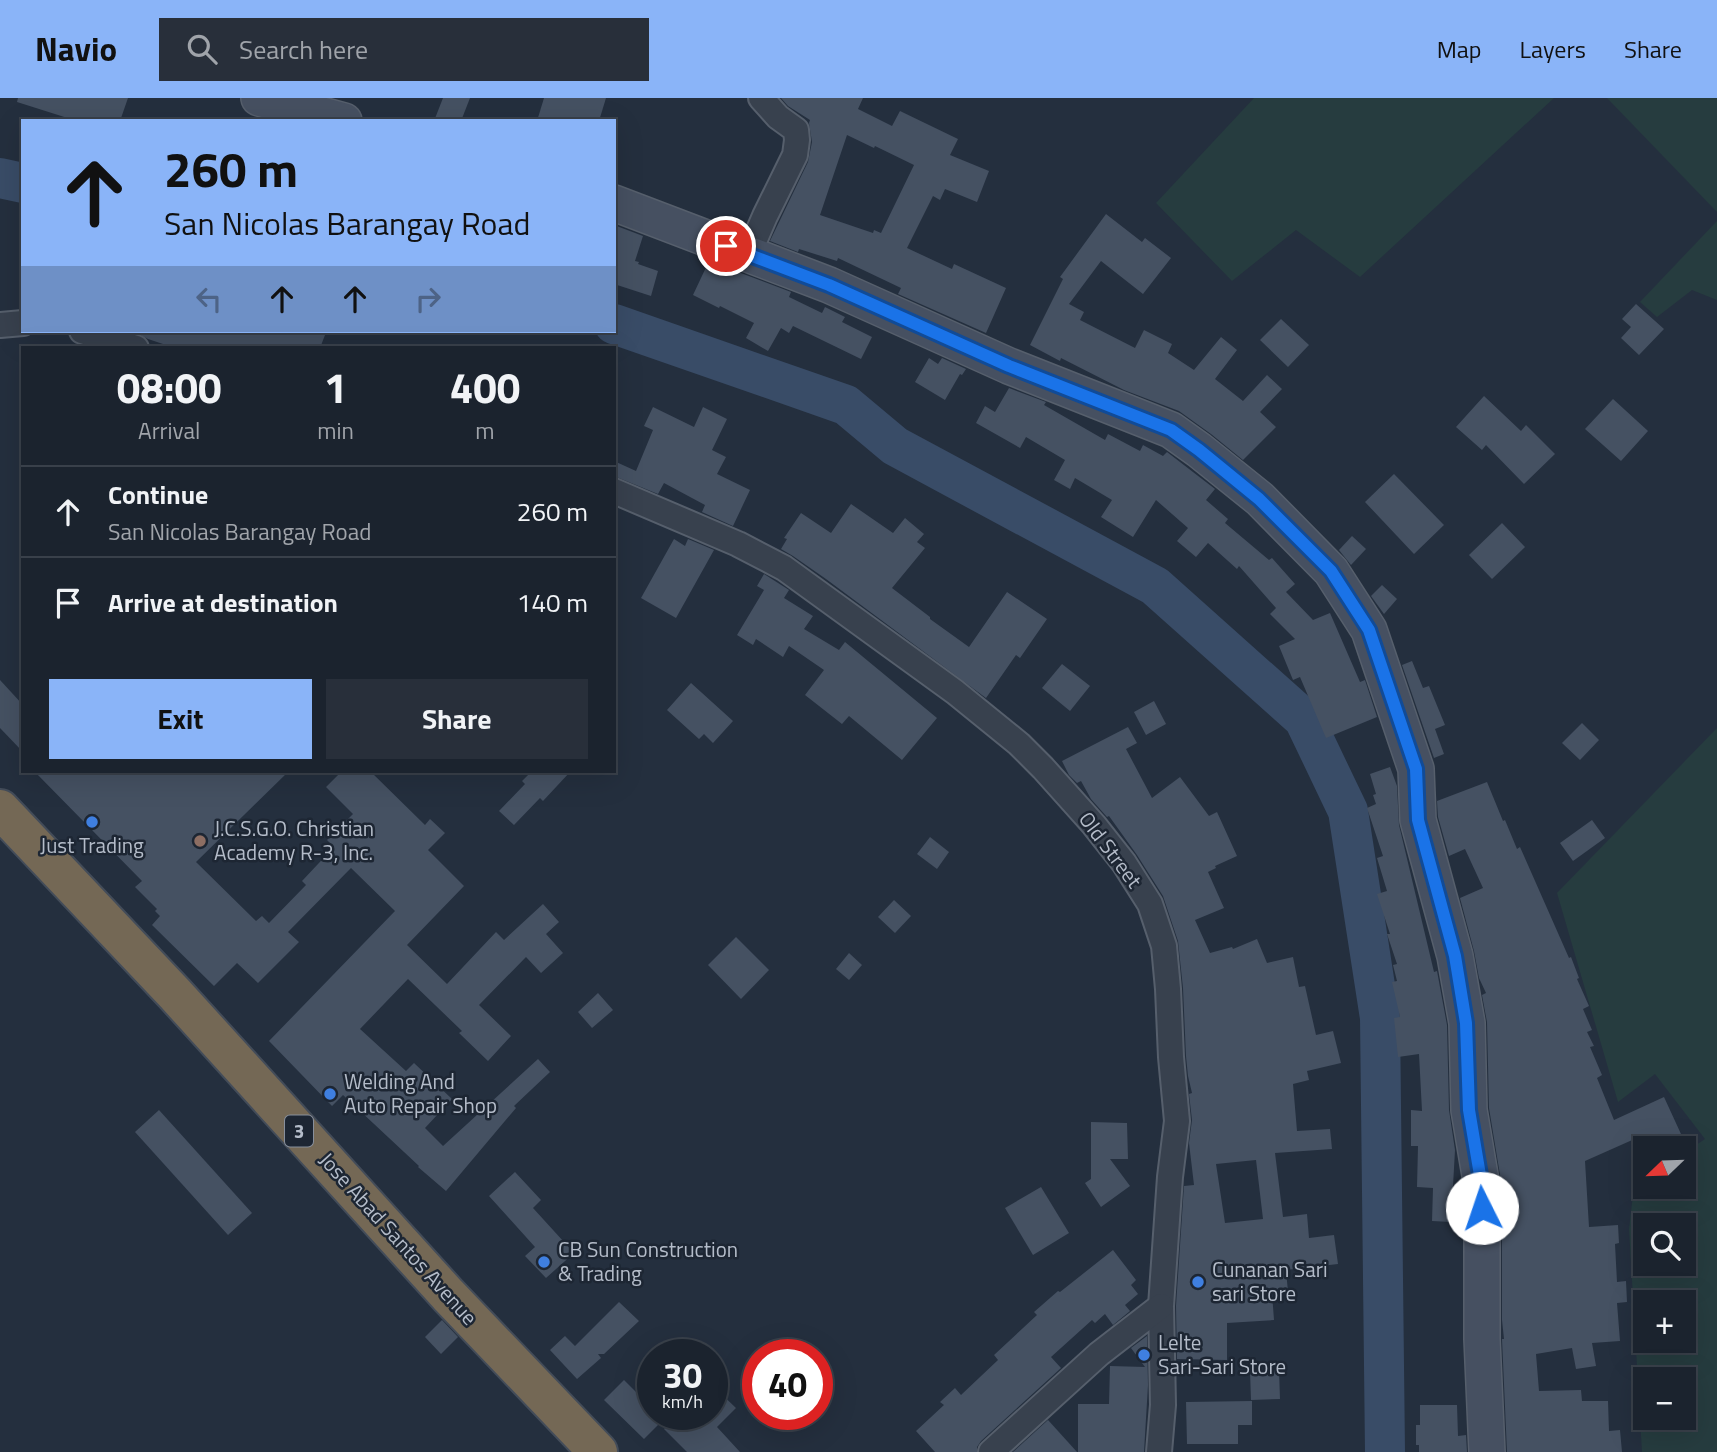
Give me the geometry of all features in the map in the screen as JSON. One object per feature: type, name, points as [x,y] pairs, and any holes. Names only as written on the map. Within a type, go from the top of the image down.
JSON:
[{"type":"highway","name":"Jose Abad Santos Avenue","points":[[0,809],[163,981],[448,1296],[598,1452]]},
{"type":"street","points":[[259,98],[337,119]]},
{"type":"street","points":[[748,255],[795,155],[797,140],[796,131],[778,117],[761,98]]},
{"type":"street","points":[[616,204],[829,285],[1009,366],[1171,430],[1259,499],[1331,571],[1369,630],[1416,769],[1418,820],[1455,956],[1466,1023],[1469,1110],[1482,1187],[1482,1339],[1487,1452]]},
{"type":"street","points":[[0,325],[21,323]]},
{"type":"street","points":[[88,333],[130,346]]},
{"type":"street","name":"Old Street","points":[[616,492],[697,526],[784,568],[955,692],[1019,744],[1042,768],[1094,825],[1124,863],[1150,904],[1164,946],[1177,1121],[1170,1177],[1161,1306],[1163,1405],[1159,1452]]},
{"type":"street","points":[[991,1452],[1099,1354],[1161,1306]]},
{"type":"green space","points":[[1254,98],[1554,98],[1360,277],[1296,230],[1232,281],[1156,203]]},
{"type":"green space","points":[[1607,98],[1717,98],[1717,212]]},
{"type":"green space","points":[[1717,221],[1717,300],[1692,290],[1657,317],[1640,302]]},
{"type":"green space","points":[[1717,728],[1717,1452],[1642,1452],[1641,1430],[1696,1430],[1696,1367],[1637,1367],[1636,1353],[1696,1353],[1696,1290],[1633,1290],[1633,1298],[1629,1229],[1633,1195],[1633,1199],[1696,1199],[1696,1145],[1705,1139],[1655,1074],[1618,1102],[1557,893]]},
{"type":"building","points":[[18,98],[128,98],[121,119],[71,119],[17,102]]},
{"type":"building","points":[[443,98],[470,98],[462,119],[435,119]]},
{"type":"building","points":[[544,98],[606,98],[600,119],[538,119]]},
{"type":"building","points":[[781,98],[863,98],[858,109],[892,126],[900,111],[958,139],[950,155],[989,171],[977,202],[945,189],[940,200],[933,196],[907,248],[952,269],[954,264],[1006,288],[986,333],[898,294],[901,288],[838,258],[837,261],[799,249],[798,252],[770,241],[808,162],[812,142],[810,120],[788,106]],"holes":[[[847,135],[874,148],[875,146],[914,165],[881,233],[874,230],[873,233],[820,215]]]},
{"type":"building","points":[[1106,214],[1142,242],[1145,238],[1171,258],[1143,294],[1101,261],[1069,304],[1084,312],[1080,320],[1135,348],[1144,330],[1172,344],[1168,353],[1194,370],[1221,337],[1237,350],[1215,379],[1243,401],[1267,375],[1282,389],[1260,412],[1276,427],[1243,460],[1179,411],[1124,390],[1030,345],[1063,279],[1060,277]]},
{"type":"building","points":[[616,226],[643,236],[635,261],[658,271],[651,296],[616,285]]},
{"type":"building","points":[[709,261],[791,292],[789,297],[822,313],[825,307],[845,317],[842,322],[872,337],[861,359],[793,326],[789,333],[781,328],[768,351],[746,338],[754,323],[693,295]]},
{"type":"building","points":[[1636,304],[1664,329],[1639,355],[1621,338],[1631,327],[1622,319]]},
{"type":"building","points":[[1281,319],[1309,345],[1288,367],[1260,340]]},
{"type":"building","points":[[137,333],[325,335],[321,346],[169,346]]},
{"type":"building","points":[[929,358],[938,364],[942,358],[966,369],[960,374],[945,400],[915,382]]},
{"type":"building","points":[[1009,388],[1046,402],[1044,405],[1105,440],[1108,434],[1140,451],[1143,445],[1163,456],[1167,452],[1215,489],[1206,500],[1228,519],[1225,523],[1269,560],[1272,558],[1295,584],[1286,592],[1313,620],[1330,613],[1360,682],[1365,680],[1377,717],[1326,738],[1300,677],[1293,680],[1279,646],[1295,639],[1270,614],[1276,608],[1239,566],[1237,569],[1208,543],[1196,557],[1177,541],[1188,528],[1156,500],[1133,537],[1101,517],[1112,500],[1075,478],[1070,489],[1054,480],[1065,460],[1026,437],[1020,448],[976,423],[985,406],[995,412]]},
{"type":"building","points":[[1484,396],[1521,431],[1526,425],[1555,454],[1524,484],[1486,445],[1482,450],[1456,427]]},
{"type":"building","points":[[1613,399],[1648,431],[1621,461],[1585,429]]},
{"type":"building","points":[[653,407],[694,427],[703,407],[727,419],[712,450],[726,457],[717,474],[750,490],[733,526],[702,512],[705,505],[664,483],[658,494],[616,477],[616,462],[636,471],[653,430],[644,426]]},
{"type":"building","points":[[1394,474],[1444,525],[1414,554],[1365,502]]},
{"type":"building","points":[[851,504],[893,533],[905,518],[924,534],[917,542],[925,548],[892,588],[969,647],[1007,592],[1047,619],[1020,658],[1016,655],[986,698],[826,579],[781,549],[787,539],[784,538],[801,513],[831,533]]},
{"type":"building","points":[[1502,523],[1525,547],[1492,579],[1469,555]]},
{"type":"building","points":[[1352,536],[1366,549],[1351,565],[1339,550]]},
{"type":"building","points":[[674,539],[685,546],[688,539],[714,550],[676,618],[641,598]]},
{"type":"building","points":[[764,574],[789,590],[784,598],[813,616],[804,629],[839,650],[845,642],[937,718],[902,760],[849,716],[842,724],[805,695],[824,670],[789,646],[783,657],[756,639],[753,645],[737,635],[764,590],[757,586]]},
{"type":"building","points":[[1382,585],[1397,599],[1384,614],[1371,596]]},
{"type":"building","points":[[1412,661],[1423,688],[1429,686],[1445,725],[1435,729],[1444,754],[1434,758],[1402,665]]},
{"type":"building","points":[[1062,664],[1090,686],[1070,711],[1042,688]]},
{"type":"building","points":[[0,680],[21,703],[21,750],[0,728]]},
{"type":"building","points":[[691,683],[733,721],[713,743],[704,734],[699,739],[667,710]]},
{"type":"building","points":[[1154,701],[1166,724],[1146,735],[1134,712]]},
{"type":"building","points":[[1582,723],[1599,740],[1580,760],[1562,743]]},
{"type":"building","points":[[1128,727],[1137,743],[1126,749],[1152,798],[1180,777],[1209,816],[1217,812],[1237,856],[1208,872],[1224,908],[1195,920],[1210,953],[1232,947],[1233,949],[1257,939],[1267,963],[1293,957],[1299,987],[1305,986],[1316,1035],[1333,1031],[1341,1063],[1307,1071],[1309,1080],[1293,1084],[1297,1131],[1330,1129],[1332,1149],[1275,1153],[1283,1217],[1307,1214],[1309,1238],[1334,1235],[1338,1264],[1286,1270],[1288,1292],[1272,1293],[1274,1320],[1227,1323],[1227,1360],[1177,1359],[1176,1306],[1184,1186],[1194,1185],[1189,1143],[1192,1120],[1189,1094],[1192,1093],[1186,1056],[1178,941],[1163,896],[1137,855],[1109,816],[1107,817],[1091,799],[1081,781],[1077,783],[1069,775],[1062,761]],"holes":[[[1256,1160],[1263,1219],[1225,1223],[1216,1164]]]},
{"type":"building","points":[[1390,767],[1397,786],[1399,825],[1434,972],[1437,971],[1447,1025],[1449,1110],[1455,1150],[1451,1222],[1432,1221],[1433,1188],[1417,1187],[1418,1146],[1411,1146],[1411,1110],[1422,1111],[1419,1054],[1398,1057],[1394,1018],[1400,1017],[1392,982],[1397,981],[1393,965],[1397,964],[1377,894],[1387,891],[1377,858],[1383,856],[1367,808],[1376,804],[1370,774]]},
{"type":"building","points":[[36,773],[287,773],[196,862],[256,921],[262,916],[269,923],[306,885],[302,881],[334,847],[327,840],[353,814],[326,787],[340,773],[372,773],[425,825],[430,819],[445,833],[428,850],[464,886],[407,945],[447,984],[496,932],[504,940],[543,904],[559,922],[546,934],[563,953],[541,973],[526,957],[479,1005],[511,1036],[488,1061],[459,1033],[462,1031],[408,979],[360,1029],[406,1071],[414,1063],[452,1099],[425,1128],[443,1146],[538,1059],[550,1072],[514,1106],[516,1108],[446,1191],[343,1095],[332,1106],[269,1041],[395,911],[351,868],[288,932],[299,942],[258,983],[237,963],[214,986],[152,925],[160,916],[155,911],[157,909],[135,887],[142,881]]},
{"type":"building","points":[[530,773],[569,773],[543,801],[540,798],[514,825],[499,811],[525,784],[522,781]]},
{"type":"building","points":[[1487,782],[1517,849],[1520,847],[1579,978],[1577,979],[1589,1006],[1583,1009],[1592,1030],[1587,1032],[1594,1046],[1590,1047],[1602,1075],[1597,1078],[1614,1120],[1664,1097],[1681,1134],[1633,1136],[1633,1140],[1585,1161],[1589,1227],[1618,1225],[1619,1243],[1615,1244],[1617,1282],[1626,1281],[1627,1302],[1617,1303],[1620,1341],[1592,1343],[1596,1366],[1576,1369],[1572,1348],[1536,1354],[1539,1391],[1581,1390],[1582,1401],[1608,1401],[1609,1431],[1620,1430],[1622,1452],[1507,1452],[1502,1339],[1502,1187],[1489,1108],[1487,1022],[1482,995],[1486,993],[1479,978],[1460,898],[1483,888],[1465,849],[1449,856],[1438,817],[1437,801]]},
{"type":"building","points":[[1592,820],[1605,838],[1573,861],[1560,843]]},
{"type":"building","points":[[930,837],[949,852],[937,869],[917,854]]},
{"type":"building","points":[[894,900],[911,916],[895,933],[878,917]]},
{"type":"building","points":[[736,937],[769,970],[741,999],[708,965]]},
{"type":"building","points":[[849,953],[862,965],[849,980],[836,969]]},
{"type":"building","points":[[598,993],[613,1010],[592,1028],[578,1012]]},
{"type":"building","points":[[159,1110],[252,1213],[228,1235],[135,1132]]},
{"type":"building","points":[[1091,1122],[1127,1123],[1128,1159],[1110,1159],[1130,1186],[1101,1207],[1085,1183],[1091,1179]]},
{"type":"building","points":[[515,1172],[541,1200],[533,1208],[574,1253],[546,1278],[525,1256],[535,1247],[489,1196]]},
{"type":"building","points":[[1041,1187],[1069,1233],[1033,1255],[1005,1208]]},
{"type":"building","points":[[1113,1250],[1136,1280],[1131,1285],[1138,1294],[1125,1305],[1130,1311],[1113,1325],[1105,1314],[1095,1323],[1092,1320],[1051,1357],[1061,1368],[981,1441],[977,1452],[935,1452],[916,1431],[944,1405],[940,1402],[955,1388],[961,1395],[998,1360],[994,1355],[1037,1315],[1034,1312]]},
{"type":"building","points":[[619,1302],[639,1321],[604,1354],[598,1354],[601,1358],[577,1379],[550,1350],[565,1336],[575,1346]]},
{"type":"building","points":[[442,1320],[458,1337],[441,1354],[425,1337]]},
{"type":"building","points":[[1147,1336],[1148,1385],[1144,1452],[1078,1452],[1078,1404],[1109,1404],[1110,1366],[1145,1367],[1131,1348]]},
{"type":"building","points":[[1279,1370],[1280,1399],[1251,1400],[1250,1371]]},
{"type":"building","points":[[624,1380],[637,1393],[637,1430],[653,1430],[644,1439],[604,1400]]},
{"type":"building","points":[[728,1400],[736,1408],[728,1416]]},
{"type":"building","points":[[1252,1401],[1252,1425],[1238,1425],[1238,1444],[1187,1444],[1186,1402]]},
{"type":"building","points":[[1420,1405],[1457,1405],[1458,1436],[1466,1435],[1467,1452],[1419,1452],[1419,1445],[1416,1445],[1416,1425],[1420,1425]]},
{"type":"building","points":[[1048,1420],[1077,1452],[1013,1452]]},
{"type":"building","points":[[665,1430],[720,1430],[740,1452],[687,1452]]},
{"type":"waterway","points":[[0,178],[21,183]]},
{"type":"waterway","points":[[616,325],[846,405],[895,446],[1155,586],[1304,719],[1348,811],[1380,1018],[1385,1452]]},
{"type":"place","name":"Just Trading","points":[[92,822]]},
{"type":"place","name":"J.C.S.G.O. Christian Academy R-3, Inc.","points":[[200,841]]},
{"type":"place","name":"Welding And Auto Repair Shop","points":[[330,1094]]},
{"type":"place","name":"CB Sun Construction & Trading","points":[[544,1262]]},
{"type":"place","name":"Cunanan Sari sari Store","points":[[1198,1282]]},
{"type":"place","name":"Lelte Sari-Sari Store","points":[[1144,1355]]},
{"type":"route","points":[[726,246],[829,285],[1009,366],[1171,430],[1259,499],[1331,571],[1369,630],[1416,769],[1418,820],[1455,956],[1466,1023],[1469,1110],[1482,1187],[1482,1208]]}]
